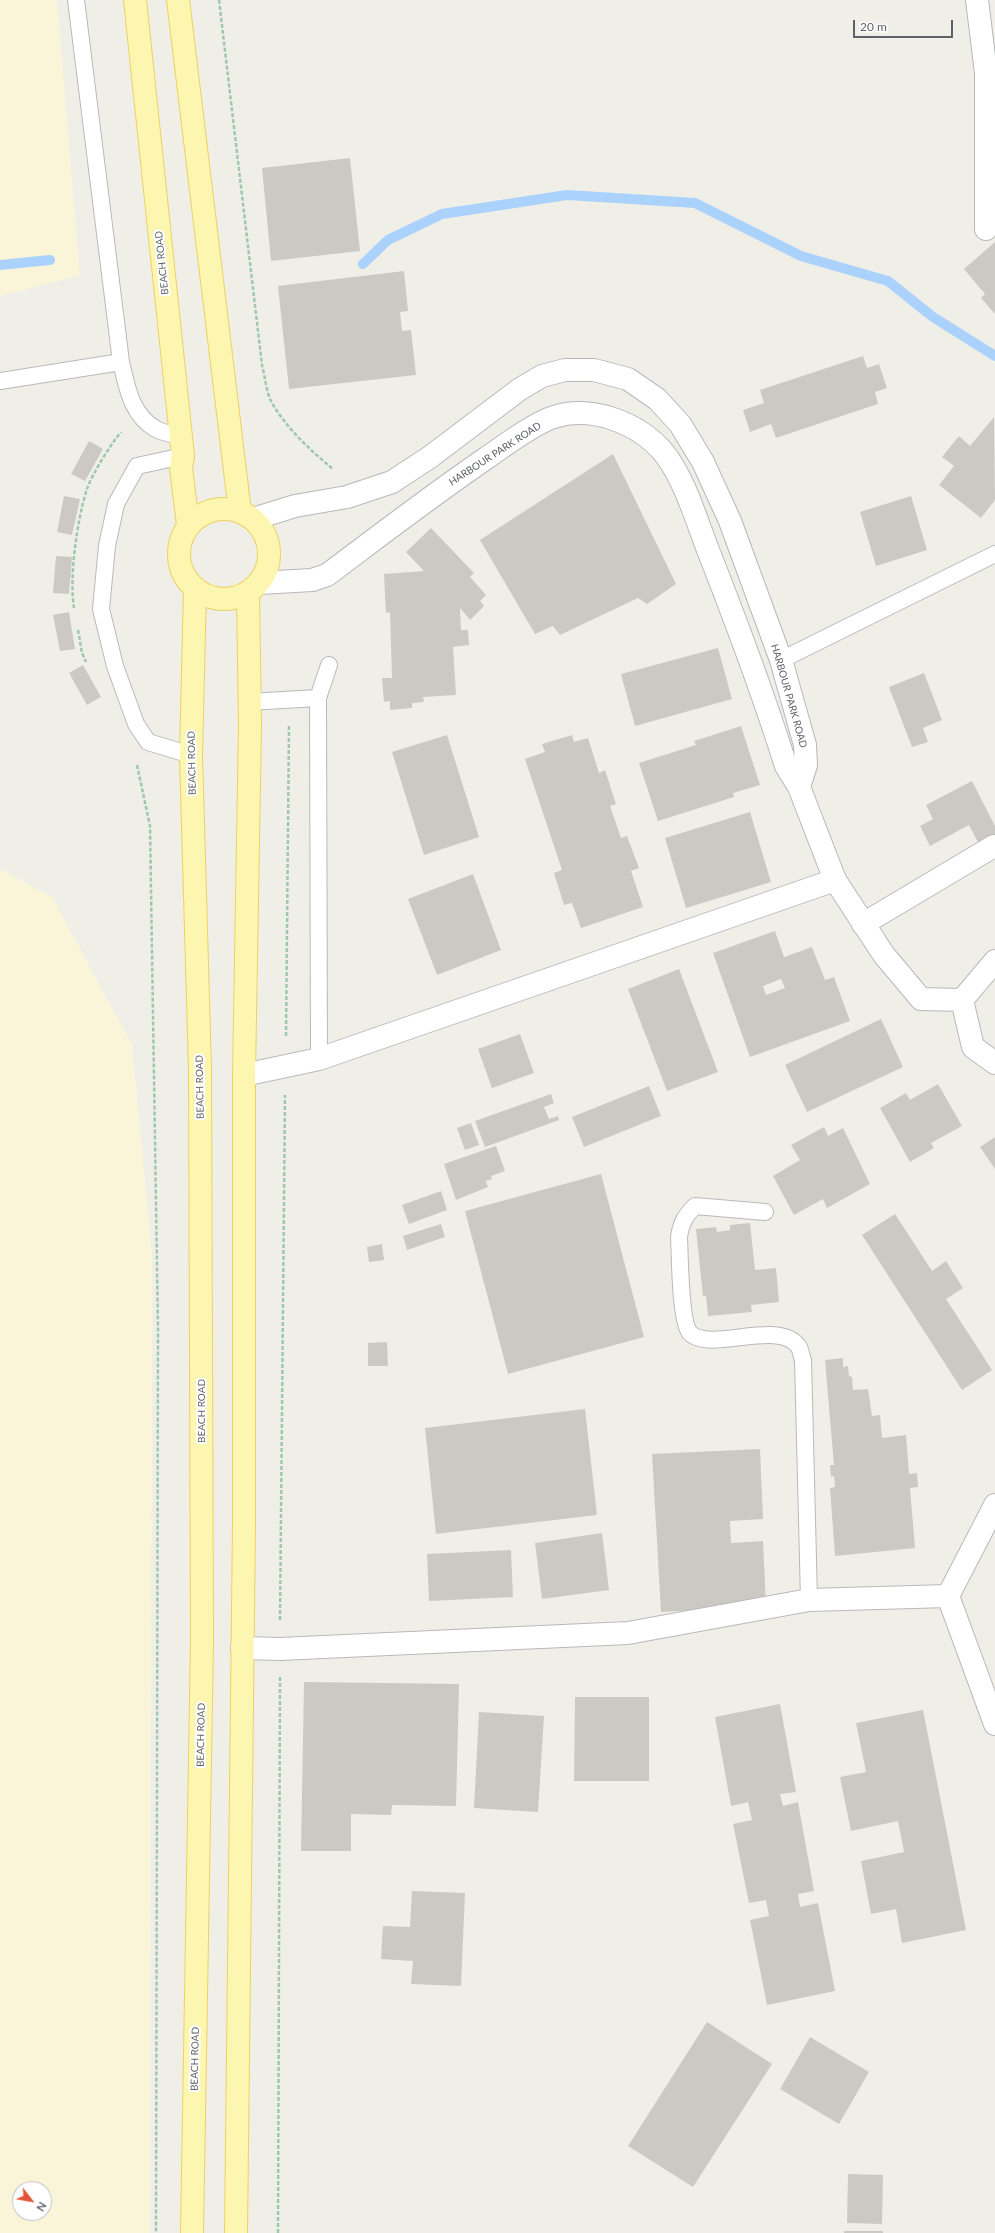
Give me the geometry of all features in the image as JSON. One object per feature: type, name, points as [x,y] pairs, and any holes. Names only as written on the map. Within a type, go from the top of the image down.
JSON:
[{"type":"main road","name":"BEACH ROAD","points":[[135,0],[182,446],[180,468],[188,525]]},
{"type":"main road","points":[[178,0],[246,515]]},
{"type":"main road","points":[[227,508],[246,515],[262,529],[268,543],[270,557],[266,571],[253,588],[235,599],[221,600],[194,590],[185,579],[179,566],[178,552],[181,538],[188,525],[199,516],[212,510],[227,508]]},
{"type":"main road","points":[[236,2233],[242,1648],[244,1075],[249,702],[253,588]]},
{"type":"main road","name":"BEACH ROAD","points":[[192,2233],[202,1624],[200,1070],[191,755],[194,590]]},
{"type":"street","points":[[977,0],[991,72],[986,229]]},
{"type":"street","name":"HARBOUR PARK ROAD","points":[[246,515],[347,497],[392,482],[430,457],[520,389],[542,376],[565,370],[594,370],[628,379],[656,399],[680,424],[704,462],[730,521],[781,660],[805,745],[806,765],[799,787]]},
{"type":"street","name":"HARBOUR PARK ROAD","points":[[253,588],[312,580],[327,575],[444,488],[505,445],[553,417],[578,412],[600,415],[624,423],[647,436],[664,453],[678,476],[736,621],[786,766],[799,787]]},
{"type":"street","points":[[799,787],[835,880],[884,954],[922,999],[962,1000]]},
{"type":"street","points":[[863,924],[994,846]]},
{"type":"street","points":[[244,1075],[319,1059],[835,880]]},
{"type":"street","points":[[962,1000],[995,961]]},
{"type":"street","points":[[962,1000],[973,1047],[995,1063]]},
{"type":"street","points":[[995,1505],[948,1596],[995,1724]]},
{"type":"street","points":[[242,1648],[280,1649],[628,1633],[809,1600],[948,1596]]},
{"type":"lane","points":[[76,0],[121,362],[130,399],[139,414],[156,429],[182,446]]},
{"type":"lane","points":[[0,381],[121,362]]},
{"type":"lane","points":[[182,446],[138,466],[116,504],[107,546],[101,609],[115,666],[136,724],[148,742],[191,755]]},
{"type":"lane","points":[[781,660],[995,554]]},
{"type":"lane","points":[[319,1059],[318,698],[329,665]]},
{"type":"lane","points":[[249,702],[318,698]]},
{"type":"lane","points":[[765,1212],[695,1206],[687,1214],[681,1224],[679,1237],[684,1318],[690,1333],[701,1339],[776,1335],[788,1338],[798,1346],[803,1360],[809,1600]]},
{"type":"path","points":[[219,0],[262,365],[271,400],[291,428],[318,456],[338,473]]},
{"type":"path","points":[[75,616],[73,601],[75,545],[87,488],[114,440]]},
{"type":"path","points":[[76,623],[82,653],[88,667]]},
{"type":"path","points":[[278,2233],[280,1649],[285,1066],[289,726],[292,699]]},
{"type":"path","points":[[134,760],[150,826],[158,1313],[156,2233]]},
{"type":"sand","points":[[0,0],[57,0],[80,275],[0,296]]},
{"type":"sand","points":[[0,869],[52,897],[132,1045],[152,1254],[150,2233],[0,2233]]},
{"type":"building","points":[[350,158],[360,251],[271,261],[262,168]]},
{"type":"building","points":[[995,242],[995,314],[981,298],[985,294],[964,269]]},
{"type":"building","points":[[404,271],[408,311],[400,312],[402,331],[411,330],[416,375],[289,389],[278,286]]},
{"type":"building","points":[[863,356],[867,368],[879,364],[887,388],[875,392],[878,404],[776,438],[771,424],[750,432],[743,410],[764,403],[760,390]]},
{"type":"building","points":[[994,417],[995,500],[981,518],[939,485],[954,466],[942,457],[959,436],[970,446]]},
{"type":"building","points":[[89,441],[103,449],[85,481],[71,474]]},
{"type":"building","points":[[613,454],[676,584],[647,604],[638,598],[560,635],[553,626],[535,634],[480,540]]},
{"type":"building","points":[[64,496],[80,499],[72,535],[57,532]]},
{"type":"building","points":[[911,496],[927,550],[876,566],[860,512]]},
{"type":"building","points":[[431,528],[474,573],[470,577],[486,595],[480,601],[484,606],[470,620],[460,608],[461,630],[468,630],[469,645],[453,647],[456,695],[423,697],[424,702],[412,703],[412,708],[390,710],[390,701],[384,702],[382,678],[392,678],[390,612],[386,613],[384,574],[424,571],[406,552]]},
{"type":"building","points":[[56,556],[72,557],[69,594],[53,593]]},
{"type":"building","points":[[69,612],[75,649],[60,651],[53,615]]},
{"type":"building","points":[[718,648],[732,699],[635,726],[621,674]]},
{"type":"building","points":[[83,665],[101,697],[87,705],[69,673]]},
{"type":"building","points":[[924,673],[942,720],[923,728],[928,742],[912,747],[889,687]]},
{"type":"building","points":[[741,726],[760,785],[733,793],[734,797],[658,821],[639,763],[696,745],[694,741]]},
{"type":"building","points":[[447,735],[479,837],[424,855],[392,752]]},
{"type":"building","points":[[572,735],[574,742],[588,738],[599,773],[605,770],[616,804],[610,806],[621,838],[627,836],[639,868],[631,871],[643,907],[581,928],[572,903],[564,905],[554,873],[562,870],[525,759],[545,752],[542,744]]},
{"type":"building","points":[[972,781],[995,826],[995,838],[980,846],[969,825],[930,846],[920,826],[933,819],[926,805]]},
{"type":"building","points":[[750,812],[771,882],[686,908],[665,838]]},
{"type":"building","points":[[473,874],[501,950],[437,975],[408,899]]},
{"type":"building","points":[[775,931],[784,957],[812,947],[825,980],[834,977],[850,1021],[750,1057],[713,953]],"holes":[[[781,979],[785,988],[766,995],[763,986]]]},
{"type":"building","points":[[679,969],[718,1072],[667,1091],[628,989]]},
{"type":"building","points":[[881,1019],[903,1067],[807,1112],[785,1065]]},
{"type":"building","points":[[520,1034],[534,1073],[492,1088],[478,1049]]},
{"type":"building","points":[[938,1084],[962,1126],[931,1143],[934,1148],[910,1162],[880,1108],[906,1093],[910,1100]]},
{"type":"building","points":[[649,1086],[661,1116],[584,1147],[572,1117]]},
{"type":"building","points":[[551,1094],[554,1103],[544,1107],[549,1119],[558,1116],[559,1120],[485,1147],[475,1121]]},
{"type":"building","points":[[471,1123],[479,1145],[465,1150],[457,1128]]},
{"type":"building","points":[[824,1127],[828,1136],[843,1128],[870,1184],[827,1208],[823,1199],[794,1215],[773,1176],[800,1160],[791,1145]]},
{"type":"building","points":[[995,1137],[995,1169],[980,1147]]},
{"type":"building","points":[[496,1146],[505,1171],[491,1176],[492,1179],[486,1181],[488,1187],[456,1200],[444,1164]]},
{"type":"building","points":[[601,1174],[644,1337],[508,1374],[465,1211]]},
{"type":"building","points":[[441,1191],[447,1210],[409,1224],[402,1205]]},
{"type":"building","points":[[895,1214],[932,1271],[946,1261],[963,1288],[946,1299],[992,1370],[962,1390],[862,1235]]},
{"type":"building","points":[[750,1223],[755,1270],[776,1268],[779,1302],[751,1305],[752,1312],[708,1316],[706,1296],[703,1296],[696,1229],[716,1227],[717,1232],[730,1230],[730,1225]]},
{"type":"building","points":[[441,1224],[445,1237],[407,1250],[403,1236]]},
{"type":"building","points":[[382,1244],[384,1260],[369,1262],[367,1247]]},
{"type":"building","points":[[387,1342],[388,1366],[368,1366],[368,1343]]},
{"type":"building","points":[[843,1358],[843,1367],[848,1366],[849,1376],[852,1377],[853,1390],[868,1389],[872,1416],[880,1415],[882,1438],[906,1435],[909,1474],[917,1473],[918,1487],[910,1488],[915,1548],[835,1556],[830,1488],[835,1487],[834,1476],[831,1477],[830,1465],[834,1465],[825,1360]]},
{"type":"building","points":[[585,1409],[597,1515],[436,1534],[425,1428]]},
{"type":"building","points":[[760,1449],[763,1519],[730,1521],[731,1543],[763,1541],[766,1606],[661,1612],[652,1454]]},
{"type":"building","points":[[602,1533],[609,1590],[542,1599],[535,1543]]},
{"type":"building","points":[[511,1550],[513,1597],[429,1601],[427,1554]]},
{"type":"building","points":[[304,1682],[459,1684],[456,1806],[392,1805],[391,1815],[351,1814],[351,1851],[301,1851]]},
{"type":"building","points":[[575,1697],[649,1697],[649,1781],[574,1781]]},
{"type":"building","points":[[780,1704],[796,1792],[780,1794],[783,1806],[798,1802],[814,1891],[798,1894],[800,1907],[818,1903],[835,1991],[767,2005],[750,1920],[769,1916],[766,1900],[749,1903],[733,1824],[752,1820],[748,1802],[731,1806],[715,1717]]},
{"type":"building","points":[[923,1710],[966,1930],[902,1943],[896,1909],[871,1914],[861,1861],[904,1852],[898,1821],[851,1831],[840,1777],[866,1772],[856,1723]]},
{"type":"building","points":[[479,1712],[544,1716],[538,1812],[474,1808]]},
{"type":"building","points":[[412,1891],[465,1893],[461,1986],[411,1984],[413,1961],[381,1959],[383,1926],[410,1927]]},
{"type":"building","points":[[707,2022],[772,2064],[693,2187],[628,2146]]},
{"type":"building","points":[[810,2037],[869,2072],[839,2124],[780,2089]]},
{"type":"building","points":[[848,2174],[883,2175],[882,2224],[847,2223]]},
{"type":"building","points":[[844,2231],[883,2231],[883,2233],[844,2233]]},
{"type":"waterway","points":[[363,264],[388,240],[442,214],[567,195],[695,203],[801,256],[888,281],[933,317],[995,356]]},
{"type":"waterway","points":[[0,265],[50,260]]}]
